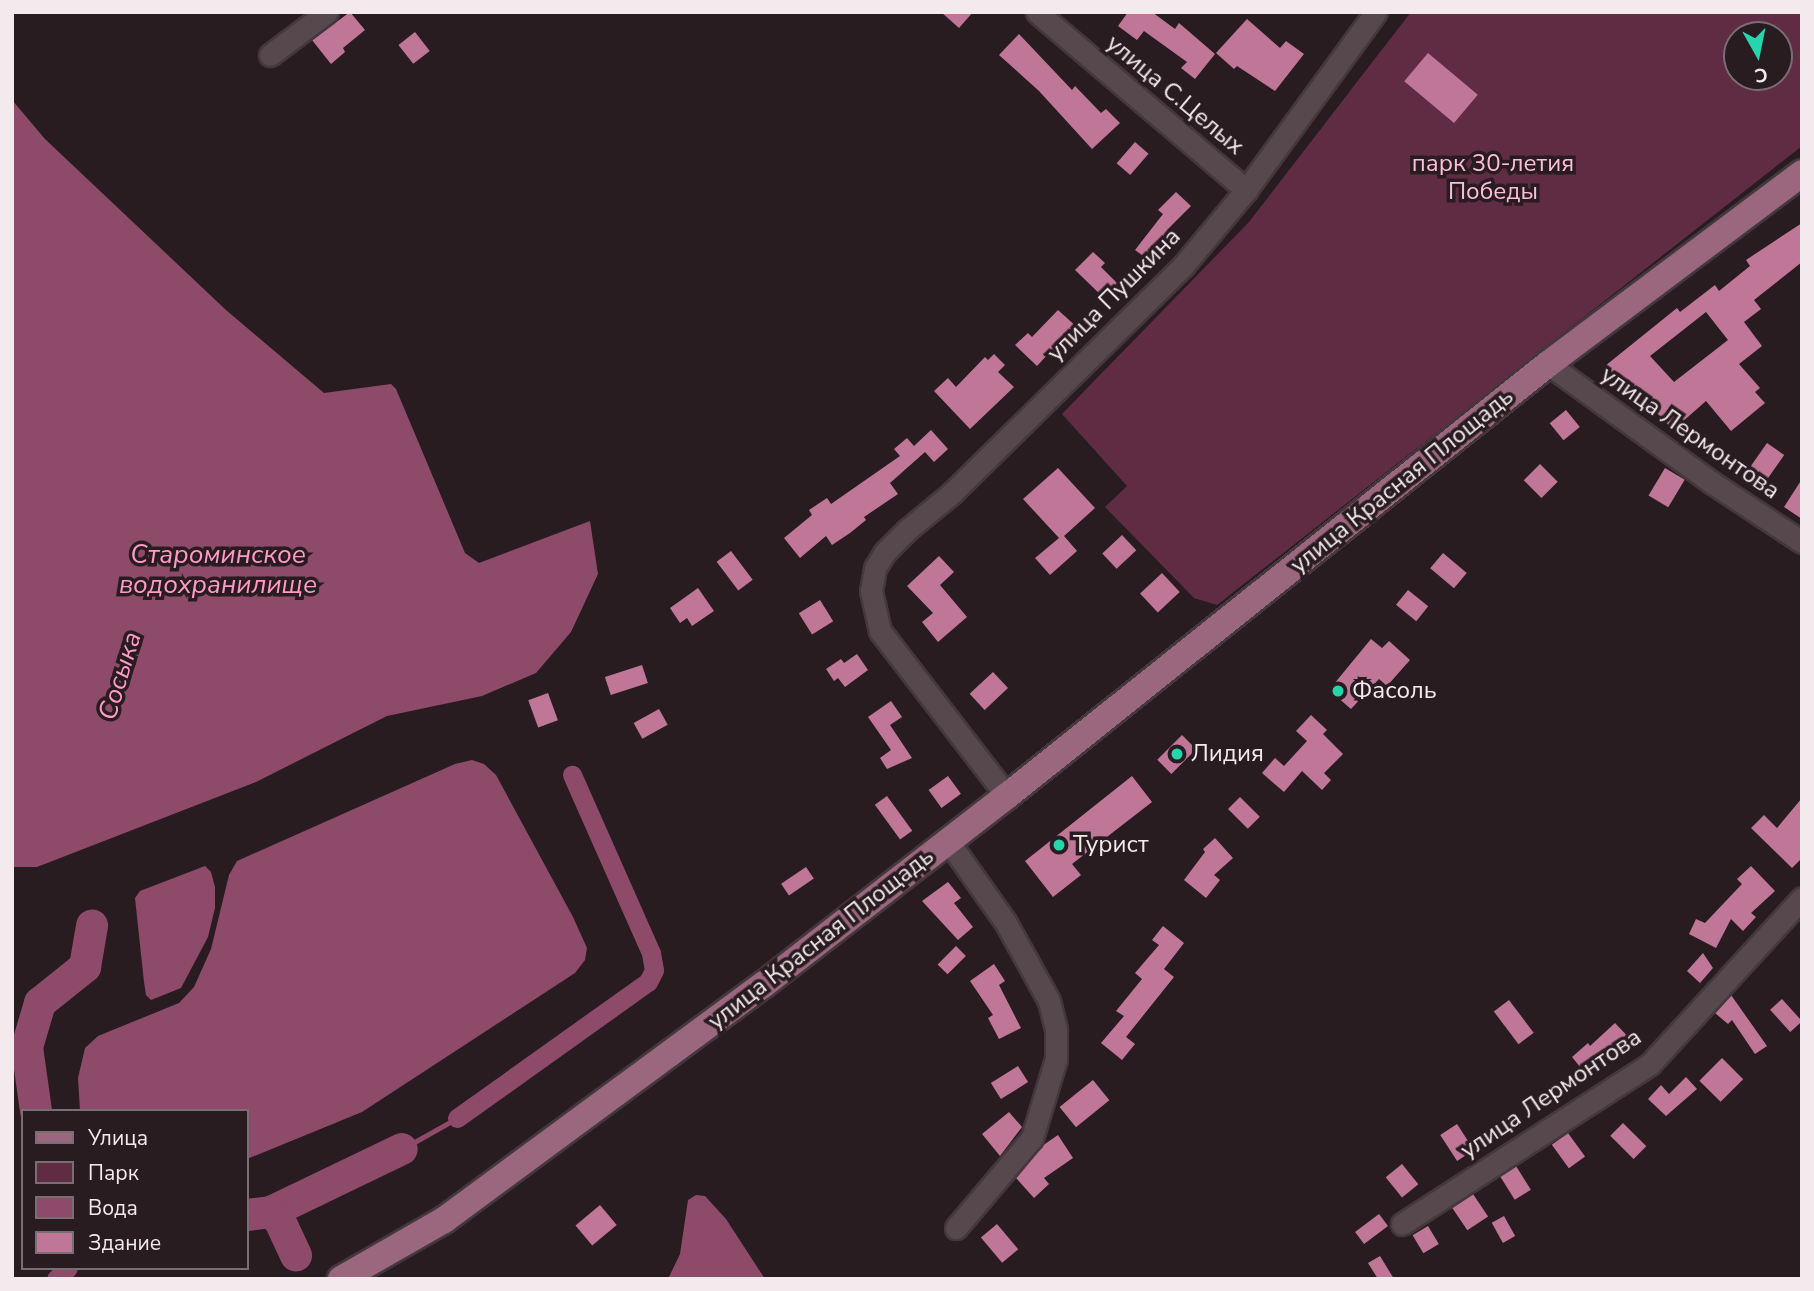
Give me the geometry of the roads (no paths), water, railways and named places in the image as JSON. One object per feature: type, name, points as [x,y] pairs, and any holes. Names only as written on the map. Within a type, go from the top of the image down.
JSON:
[{"type":"main road","name":"улица Красная Площадь","points":[[341,1279],[444,1220],[694,1036],[1007,796],[1548,364],[1802,173]]},
{"type":"street","points":[[270,55],[327,12]]},
{"type":"street","name":"улица С.Целых","points":[[1037,12],[1246,190]]},
{"type":"street","name":"улица Пушкина","points":[[1007,796],[880,631],[871,591],[875,568],[885,552],[952,493],[1183,266],[1246,190],[1376,12]]},
{"type":"street","name":"улица Лермонтова","points":[[1548,364],[1711,482],[1802,542]]},
{"type":"street","name":"улица Красная Площадь","points":[[948,841],[1012,934],[1049,1001],[1056,1030],[1056,1059],[1032,1138],[956,1228]]},
{"type":"street","name":"улица Лермонтова","points":[[1402,1224],[1650,1064],[1801,899]]},
{"type":"water","name":"Староминское водохранилище","points":[[12,100],[45,139],[226,310],[324,393],[391,384],[396,389],[465,553],[479,563],[590,521],[598,574],[571,632],[536,673],[482,696],[387,716],[256,782],[37,867],[12,867]]},
{"type":"water","points":[[472,760],[484,764],[496,775],[587,948],[585,960],[575,973],[362,1112],[248,1159],[248,1109],[80,1109],[78,1078],[85,1048],[98,1036],[179,1003],[194,987],[211,949],[229,875],[237,861],[455,764]]},
{"type":"water","points":[[205,866],[211,872],[215,887],[215,908],[208,937],[181,988],[151,1000],[146,995],[135,898],[140,891]]},
{"type":"water","points":[[696,1195],[705,1196],[726,1219],[765,1279],[668,1279],[680,1254],[688,1200]]},
{"type":"waterway","points":[[457,1118],[648,982],[654,970],[651,953],[572,775]]},
{"type":"waterway","name":"Сосыка","points":[[36,1109],[27,1047],[40,1003],[85,967],[92,926]]},
{"type":"waterway","points":[[402,1149],[457,1118]]},
{"type":"waterway","points":[[271,1212],[402,1149]]},
{"type":"waterway","name":"Сосыка","points":[[248,1215],[271,1212],[280,1221],[296,1255]]},
{"type":"waterway","points":[[56,1279],[66,1270]]},
{"type":"place","name":"Фасоль","points":[[1338,691]]},
{"type":"place","name":"Лидия","points":[[1177,754]]},
{"type":"place","name":"Турист","points":[[1059,845]]},
{"type":"park label","name":"парк 30-летия Победы","points":[[1493,178]]}]
